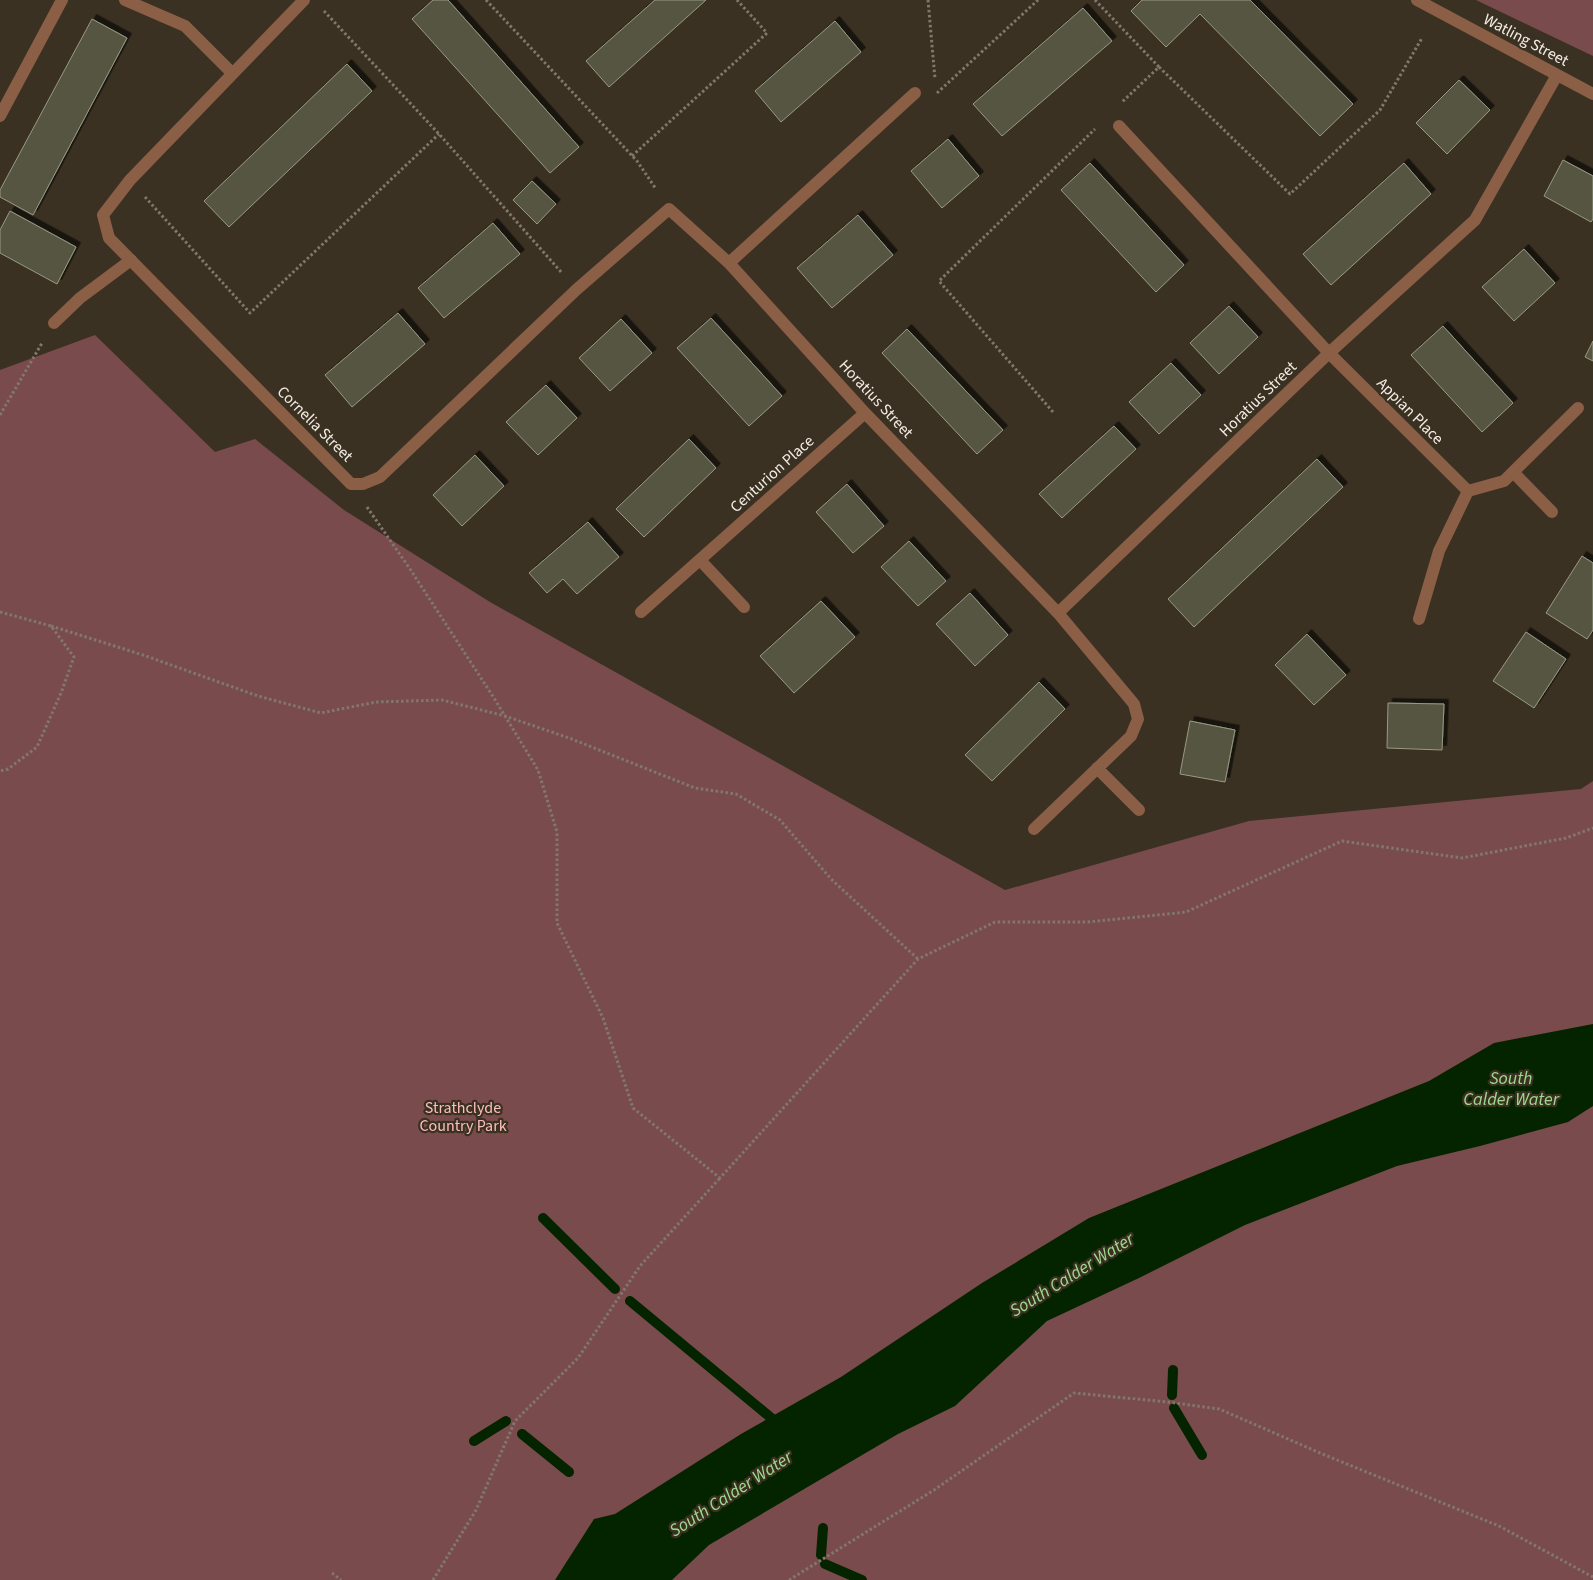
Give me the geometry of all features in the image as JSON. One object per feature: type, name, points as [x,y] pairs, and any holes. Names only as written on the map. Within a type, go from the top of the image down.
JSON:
[{"type":"street","points":[[0,116],[62,0]]},
{"type":"street","points":[[125,0],[185,26],[232,73]]},
{"type":"street","name":"Cornelia Street","points":[[304,0],[130,180],[103,215],[109,238],[351,484],[363,484],[380,477],[576,290],[669,209]]},
{"type":"street","name":"Watling Street","points":[[1417,0],[1593,94]]},
{"type":"street","name":"Horatius Street","points":[[1058,613],[1329,353],[1475,220],[1557,75]]},
{"type":"street","points":[[729,263],[915,93]]},
{"type":"street","points":[[1119,126],[1329,353]]},
{"type":"street","name":"Horatius Street","points":[[669,209],[729,263],[865,413],[1058,613],[1134,704],[1138,719],[1131,736],[1034,829]]},
{"type":"street","points":[[54,323],[80,298],[131,260]]},
{"type":"street","name":"Appian Place","points":[[1329,353],[1468,491]]},
{"type":"street","points":[[1419,619],[1439,551],[1468,491],[1504,480],[1578,408]]},
{"type":"street","name":"Centurion Place","points":[[641,612],[865,413]]},
{"type":"street","points":[[1513,472],[1552,512]]},
{"type":"street","points":[[700,560],[744,607]]},
{"type":"street","points":[[1098,768],[1139,810]]},
{"type":"path","points":[[486,0],[632,156],[669,209]]},
{"type":"path","points":[[632,156],[767,34],[737,0]]},
{"type":"path","points":[[928,0],[936,94]]},
{"type":"path","points":[[915,93],[936,94],[1038,0]]},
{"type":"path","points":[[1095,0],[1159,67],[1290,194],[1380,110],[1422,38]]},
{"type":"path","points":[[320,7],[439,134],[576,290]]},
{"type":"path","points":[[1116,108],[1159,67]]},
{"type":"path","points":[[1053,412],[939,281],[1102,122]]},
{"type":"path","points":[[130,180],[250,313],[439,134]]},
{"type":"path","points":[[0,415],[54,323]]},
{"type":"path","points":[[351,484],[410,569],[538,770],[557,832],[557,923],[603,1018],[633,1108],[720,1178]]},
{"type":"path","points":[[0,612],[143,655],[258,696],[320,713],[376,702],[442,700],[504,716],[632,762],[696,788],[736,794],[780,820],[831,879],[918,959]]},
{"type":"path","points":[[0,771],[8,769],[36,747],[61,693],[74,657],[51,626]]},
{"type":"path","points":[[433,1580],[476,1510],[515,1421],[578,1358],[640,1266],[918,959],[995,922],[1086,922],[1186,912],[1342,841],[1462,858],[1566,838],[1593,828]]},
{"type":"path","points":[[789,1580],[934,1490],[1074,1393],[1219,1409],[1320,1453],[1499,1526],[1593,1577]]},
{"type":"path","points":[[332,1573],[341,1580]]},
{"type":"green space","points":[[1476,0],[1593,0],[1593,56]]},
{"type":"green space","name":"Strathclyde Country Park","points":[[95,335],[215,452],[255,439],[344,510],[490,602],[1005,890],[1249,821],[1581,789],[1593,781],[1593,1580],[0,1580],[0,370]]},
{"type":"water","name":"South Calder Water","points":[[1593,1024],[1593,1106],[1568,1122],[1397,1166],[1245,1225],[1047,1321],[955,1406],[898,1434],[709,1545],[672,1580],[555,1580],[594,1519],[615,1514],[741,1434],[841,1377],[982,1283],[1089,1218],[1429,1081],[1494,1043]]},
{"type":"building","points":[[433,0],[448,0],[579,147],[550,173],[412,19]]},
{"type":"building","points":[[655,0],[706,0],[609,87],[586,61]]},
{"type":"building","points":[[1142,0],[1250,0],[1353,104],[1320,136],[1200,14],[1166,47],[1131,11]]},
{"type":"building","points":[[1083,8],[1112,41],[1002,136],[973,104]]},
{"type":"building","points":[[92,19],[127,38],[33,215],[0,197],[0,190]]},
{"type":"building","points":[[835,21],[861,52],[781,122],[755,91]]},
{"type":"building","points":[[347,64],[372,91],[229,227],[204,201]]},
{"type":"building","points":[[1459,80],[1490,110],[1447,154],[1416,123]]},
{"type":"building","points":[[948,139],[979,176],[942,208],[911,171]]},
{"type":"building","points":[[1563,160],[1593,176],[1593,219],[1591,222],[1544,196]]},
{"type":"building","points":[[1090,163],[1184,265],[1156,292],[1061,190]]},
{"type":"building","points":[[1404,163],[1431,194],[1331,285],[1303,254]]},
{"type":"building","points":[[532,181],[556,204],[537,224],[513,200]]},
{"type":"building","points":[[10,211],[76,247],[57,284],[0,253],[0,230]]},
{"type":"building","points":[[858,215],[893,255],[832,308],[797,268]]},
{"type":"building","points":[[493,223],[520,254],[444,318],[418,288]]},
{"type":"building","points":[[1524,249],[1555,283],[1514,321],[1482,287]]},
{"type":"building","points":[[1229,306],[1258,337],[1219,374],[1190,343]]},
{"type":"building","points":[[398,313],[425,344],[352,407],[325,375]]},
{"type":"building","points":[[711,318],[782,396],[749,426],[677,348]]},
{"type":"building","points":[[621,319],[652,353],[610,391],[579,358]]},
{"type":"building","points":[[1443,326],[1513,403],[1482,432],[1411,355]]},
{"type":"building","points":[[907,329],[1003,430],[977,454],[882,353]]},
{"type":"building","points":[[1593,341],[1593,361],[1585,357]]},
{"type":"building","points":[[1171,363],[1201,395],[1159,434],[1129,402]]},
{"type":"building","points":[[546,385],[577,418],[538,455],[506,422]]},
{"type":"building","points":[[1114,426],[1136,449],[1062,518],[1039,494]]},
{"type":"building","points":[[689,439],[716,468],[644,537],[616,509]]},
{"type":"building","points":[[475,455],[504,486],[462,526],[433,495]]},
{"type":"building","points":[[1317,459],[1343,487],[1194,627],[1168,599]]},
{"type":"building","points":[[847,484],[884,526],[853,553],[816,512]]},
{"type":"building","points":[[588,522],[619,557],[577,594],[563,579],[547,593],[529,573]]},
{"type":"building","points":[[909,541],[946,581],[918,606],[881,567]]},
{"type":"building","points":[[1582,556],[1593,563],[1593,630],[1587,639],[1546,613]]},
{"type":"building","points":[[970,593],[1008,635],[975,666],[936,624]]},
{"type":"building","points":[[821,601],[855,637],[794,693],[760,656]]},
{"type":"building","points":[[1526,632],[1566,659],[1534,708],[1493,681]]},
{"type":"building","points":[[1307,634],[1346,675],[1314,705],[1275,665]]},
{"type":"building","points":[[1039,682],[1065,709],[992,781],[965,755]]},
{"type":"building","points":[[1388,703],[1444,704],[1442,750],[1387,748]]},
{"type":"building","points":[[1190,721],[1235,730],[1225,782],[1180,774]]},
{"type":"waterway","points":[[543,1218],[615,1289]]},
{"type":"waterway","points":[[630,1301],[781,1426]]},
{"type":"waterway","points":[[1172,1395],[1173,1370]]},
{"type":"waterway","points":[[1174,1408],[1202,1455]]},
{"type":"waterway","points":[[474,1441],[506,1421]]},
{"type":"waterway","points":[[522,1434],[569,1472]]},
{"type":"waterway","points":[[821,1555],[823,1528]]},
{"type":"waterway","points":[[825,1564],[862,1580]]}]
